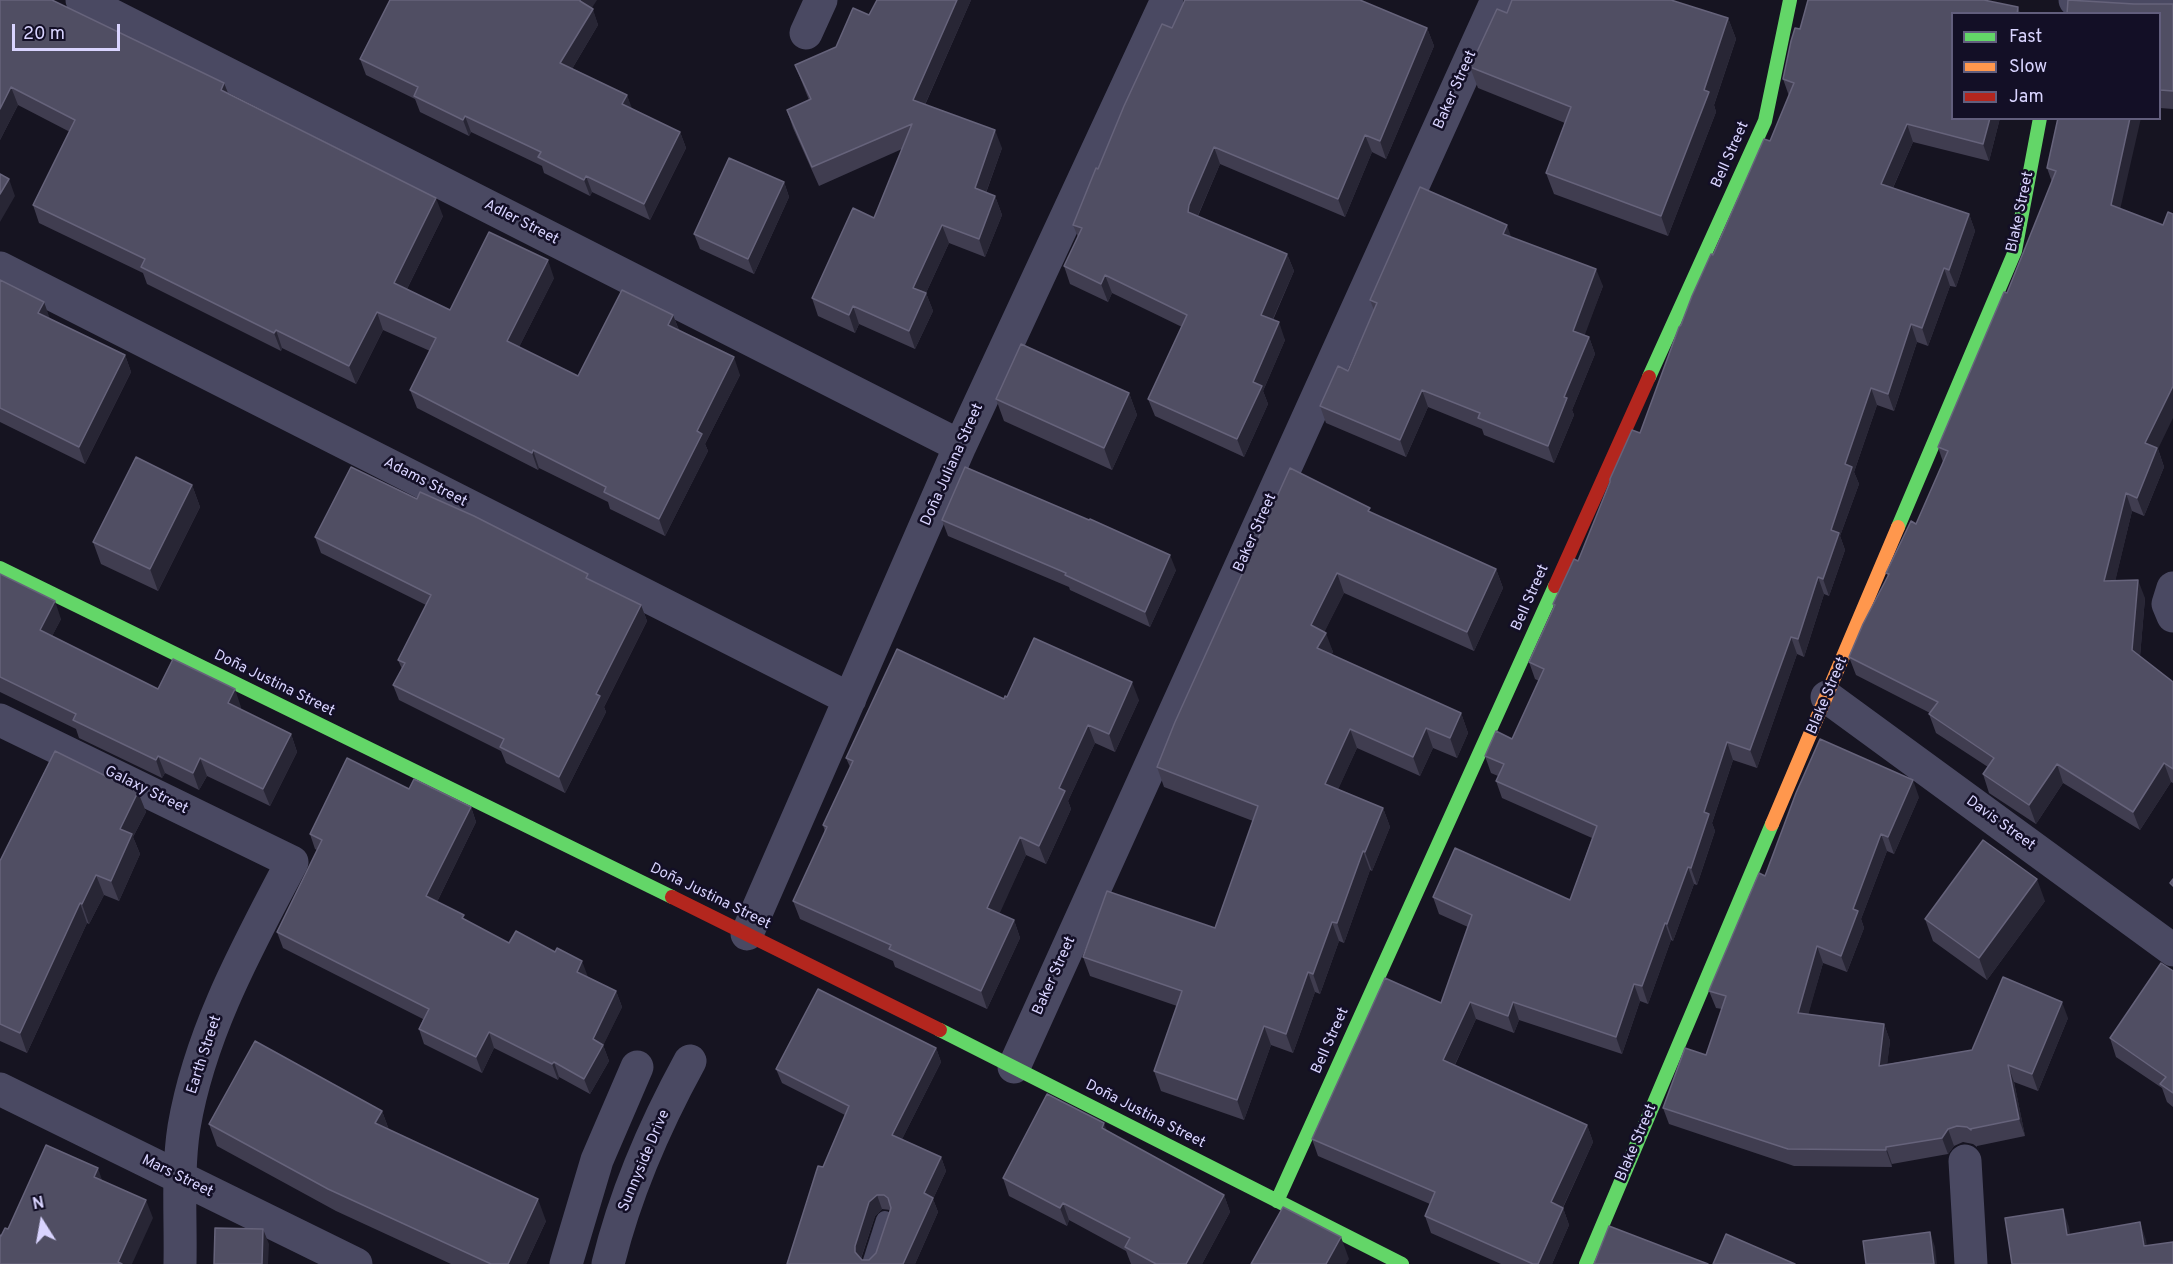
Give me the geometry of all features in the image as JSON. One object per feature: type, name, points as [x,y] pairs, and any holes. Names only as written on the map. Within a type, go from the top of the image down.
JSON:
[{"type":"street","name":"Adler Street","points":[[82,0],[960,446]]},
{"type":"street","points":[[806,33],[822,0]]},
{"type":"street","name":"Doña Juliana Street","points":[[747,934],[960,446],[1167,0]]},
{"type":"street","name":"Baker Street","points":[[1014,1066],[1497,0]]},
{"type":"street","name":"Bell Street","points":[[1277,1201],[1765,121],[1790,0]]},
{"type":"street","points":[[2075,0],[2173,4]]},
{"type":"street","name":"Blake Street","points":[[1586,1264],[2015,251],[2040,120]]},
{"type":"street","name":"Adams Street","points":[[0,268],[850,699]]},
{"type":"street","name":"Doña Justina Street","points":[[0,568],[1014,1066],[1402,1264]]},
{"type":"street","points":[[2173,588],[2168,604],[2173,616]]},
{"type":"street","name":"Davis Street","points":[[1827,697],[2173,950]]},
{"type":"street","name":"Galaxy Street","points":[[0,720],[292,862]]},
{"type":"street","name":"Earth Street","points":[[180,1264],[180,1179],[184,1129],[195,1077],[233,975],[292,862]]},
{"type":"street","points":[[566,1264],[597,1161],[637,1067]]},
{"type":"street","name":"Sunnyside Drive","points":[[608,1264],[615,1234],[635,1179],[683,1074]]},
{"type":"street","name":"Mars Street","points":[[0,1089],[356,1264]]},
{"type":"street","points":[[1965,1161],[1971,1264]]},
{"type":"lane","points":[[871,1264],[885,1220]]},
{"type":"building","points":[[0,0],[52,0],[224,83],[221,90],[436,198],[394,283],[450,310],[489,232],[548,260],[507,341],[578,376],[622,290],[673,315],[668,325],[734,357],[697,431],[702,434],[659,519],[604,492],[606,487],[533,450],[532,453],[410,390],[436,338],[377,312],[349,366],[276,330],[274,333],[141,267],[145,259],[33,205],[75,120],[11,87],[0,109]]},
{"type":"building","points":[[390,0],[580,0],[593,9],[560,63],[627,95],[622,104],[680,132],[644,204],[586,176],[584,180],[538,157],[541,152],[465,116],[463,120],[414,96],[418,87],[360,59]]},
{"type":"building","points":[[877,0],[957,0],[913,100],[995,130],[975,188],[995,196],[979,239],[942,225],[913,288],[926,293],[909,331],[853,306],[849,315],[812,298],[853,208],[874,218],[912,124],[812,167],[787,110],[811,99],[795,65],[836,47],[853,8],[869,15]]},
{"type":"building","points":[[1185,0],[1360,0],[1427,28],[1380,141],[1365,135],[1338,199],[1214,147],[1188,212],[1287,254],[1261,315],[1279,322],[1253,382],[1262,386],[1237,439],[1148,399],[1187,315],[1105,275],[1101,284],[1064,266],[1082,228],[1073,225],[1124,106],[1162,24],[1172,28]]},
{"type":"building","points":[[1512,0],[1671,0],[1728,18],[1704,90],[1709,92],[1661,216],[1546,173],[1571,107],[1470,67],[1497,9],[1507,13]]},
{"type":"building","points":[[1808,0],[1984,0],[2018,7],[2017,12],[1951,12],[1951,120],[1989,120],[1983,144],[1907,124],[1881,184],[1969,214],[1949,270],[1944,268],[1922,328],[1911,324],[1888,394],[1871,388],[1845,464],[1852,467],[1831,530],[1839,533],[1823,579],[1818,577],[1798,639],[1791,637],[1750,750],[1727,742],[1704,812],[1709,814],[1691,868],[1688,867],[1642,986],[1634,984],[1616,1037],[1513,1002],[1508,1016],[1470,1002],[1443,1060],[1587,1125],[1551,1202],[1563,1208],[1538,1264],[1533,1264],[1425,1216],[1435,1192],[1312,1139],[1385,978],[1441,1003],[1472,915],[1433,897],[1455,848],[1570,900],[1597,826],[1496,781],[1504,764],[1485,756],[1496,731],[1512,739],[1544,669],[1529,662],[1574,559],[1578,561],[1632,430],[1640,433],[1692,296],[1711,254],[1713,255],[1764,139],[1770,141],[1794,83],[1783,79],[1795,28],[1800,29]]},
{"type":"building","points":[[2068,0],[2173,4],[2173,91],[2161,90],[2161,12],[2067,12]]},
{"type":"building","points":[[2058,120],[2130,120],[2111,205],[2163,225],[2168,212],[2173,214],[2173,386],[2145,443],[2157,448],[2137,498],[2126,493],[2104,581],[2138,580],[2132,650],[2173,682],[2173,769],[2164,763],[2133,812],[2057,764],[2029,805],[1983,774],[1994,758],[1929,714],[1938,702],[1849,657],[1889,574],[1886,573],[1911,521],[1916,524],[1948,451],[1938,447],[2004,292],[2007,293],[2056,171],[2047,168]]},
{"type":"building","points":[[729,158],[784,182],[748,259],[694,234]]},
{"type":"building","points":[[0,174],[9,179],[0,194]]},
{"type":"building","points":[[1420,187],[1507,225],[1503,234],[1596,269],[1573,331],[1589,337],[1564,397],[1567,398],[1548,446],[1478,418],[1480,413],[1422,390],[1400,440],[1320,406],[1338,366],[1348,371],[1377,303],[1370,300]]},
{"type":"building","points":[[0,280],[44,302],[38,313],[125,355],[79,447],[0,408]]},
{"type":"building","points":[[1021,344],[1129,393],[1104,448],[996,399]]},
{"type":"building","points":[[136,457],[192,485],[150,569],[93,542]]},
{"type":"building","points":[[351,467],[417,499],[420,492],[474,516],[588,574],[586,578],[641,605],[596,694],[600,696],[559,777],[500,747],[504,739],[393,685],[405,663],[398,660],[431,595],[315,537]]},
{"type":"building","points":[[965,467],[1170,555],[1145,612],[1065,575],[1066,573],[942,520]]},
{"type":"building","points":[[1290,468],[1370,508],[1368,511],[1496,569],[1467,632],[1337,573],[1311,625],[1326,633],[1317,648],[1461,713],[1450,738],[1426,728],[1413,757],[1350,729],[1325,784],[1383,808],[1365,852],[1363,851],[1337,923],[1332,922],[1313,974],[1308,972],[1286,1034],[1264,1026],[1237,1100],[1154,1071],[1182,991],[1083,957],[1107,891],[1215,928],[1258,806],[1157,767],[1175,722]]},
{"type":"building","points":[[0,574],[55,601],[40,630],[158,689],[173,659],[235,689],[228,703],[291,734],[263,789],[200,758],[193,773],[158,756],[156,760],[73,720],[76,714],[0,677]]},
{"type":"building","points":[[1034,638],[1132,682],[1109,734],[1088,725],[1059,788],[1065,791],[1039,846],[1020,837],[987,908],[1014,920],[981,991],[889,949],[891,945],[793,901],[827,827],[823,825],[853,761],[846,758],[897,649],[1004,699],[1005,696],[1007,697]]},
{"type":"building","points":[[1820,739],[1913,780],[1888,837],[1881,834],[1853,909],[1858,911],[1841,956],[1817,946],[1798,1013],[1884,1024],[1879,1066],[1972,1050],[2003,977],[2062,1002],[2032,1074],[2008,1065],[2019,1119],[1971,1130],[1957,1126],[1948,1129],[1942,1138],[1886,1147],[1886,1150],[1788,1149],[1663,1108],[1685,1048],[1706,1055],[1726,996],[1709,991],[1759,873],[1765,876],[1796,793]]},
{"type":"building","points":[[55,751],[138,792],[120,829],[132,834],[111,881],[96,875],[82,904],[80,903],[20,1033],[0,1024],[0,861]]},
{"type":"building","points":[[347,758],[409,789],[414,779],[471,807],[426,896],[464,915],[462,918],[509,943],[516,931],[555,952],[557,948],[582,961],[577,972],[616,991],[593,1039],[603,1045],[584,1079],[554,1062],[552,1064],[489,1032],[476,1057],[419,1029],[429,1009],[277,932],[322,840],[310,834]]},
{"type":"building","points":[[1983,840],[2037,879],[1979,958],[1925,919]]},
{"type":"building","points":[[2161,963],[2173,971],[2173,1093],[2160,1084],[2166,1077],[2110,1038]]},
{"type":"building","points":[[818,989],[936,1048],[892,1135],[941,1157],[924,1193],[933,1198],[903,1264],[787,1264],[818,1166],[823,1167],[849,1106],[776,1069]],"holes":[[[877,1195],[884,1195],[888,1198],[891,1208],[876,1253],[869,1260],[862,1260],[855,1252],[855,1246],[869,1202]]]},
{"type":"building","points":[[255,1041],[382,1111],[375,1123],[538,1199],[508,1264],[491,1264],[328,1189],[209,1124]]},
{"type":"building","points":[[1047,1094],[1104,1123],[1102,1128],[1224,1195],[1186,1264],[1156,1264],[1125,1247],[1130,1238],[1063,1203],[1060,1208],[1003,1178]]},
{"type":"building","points":[[46,1145],[98,1168],[94,1177],[146,1200],[118,1262],[122,1264],[0,1264],[0,1235],[5,1228],[8,1229]]},
{"type":"building","points":[[1283,1207],[1341,1237],[1326,1264],[1251,1264]]},
{"type":"building","points":[[2063,1209],[2067,1235],[2140,1222],[2144,1246],[2173,1242],[2173,1264],[2012,1264],[2005,1218]]},
{"type":"building","points":[[1609,1226],[1708,1264],[1594,1264]]},
{"type":"building","points":[[215,1228],[263,1229],[262,1264],[214,1264]]},
{"type":"building","points":[[1930,1232],[1934,1264],[1866,1264],[1863,1241]]},
{"type":"building","points":[[1726,1234],[1795,1264],[1713,1264]]},
{"type":"traffic: fast","points":[[1649,377],[1765,121],[1790,0]]},
{"type":"traffic: fast","points":[[1898,527],[2015,251],[2040,120]]},
{"type":"traffic: fast","points":[[0,568],[672,897]]},
{"type":"traffic: fast","points":[[1277,1201],[1555,586]]},
{"type":"traffic: fast","points":[[1586,1264],[1772,824]]},
{"type":"traffic: fast","points":[[940,1030],[1402,1264]]},
{"type":"traffic: slow","points":[[1772,824],[1898,527]]},
{"type":"traffic: jam","points":[[1555,586],[1649,377]]},
{"type":"traffic: jam","points":[[672,897],[940,1030]]}]
